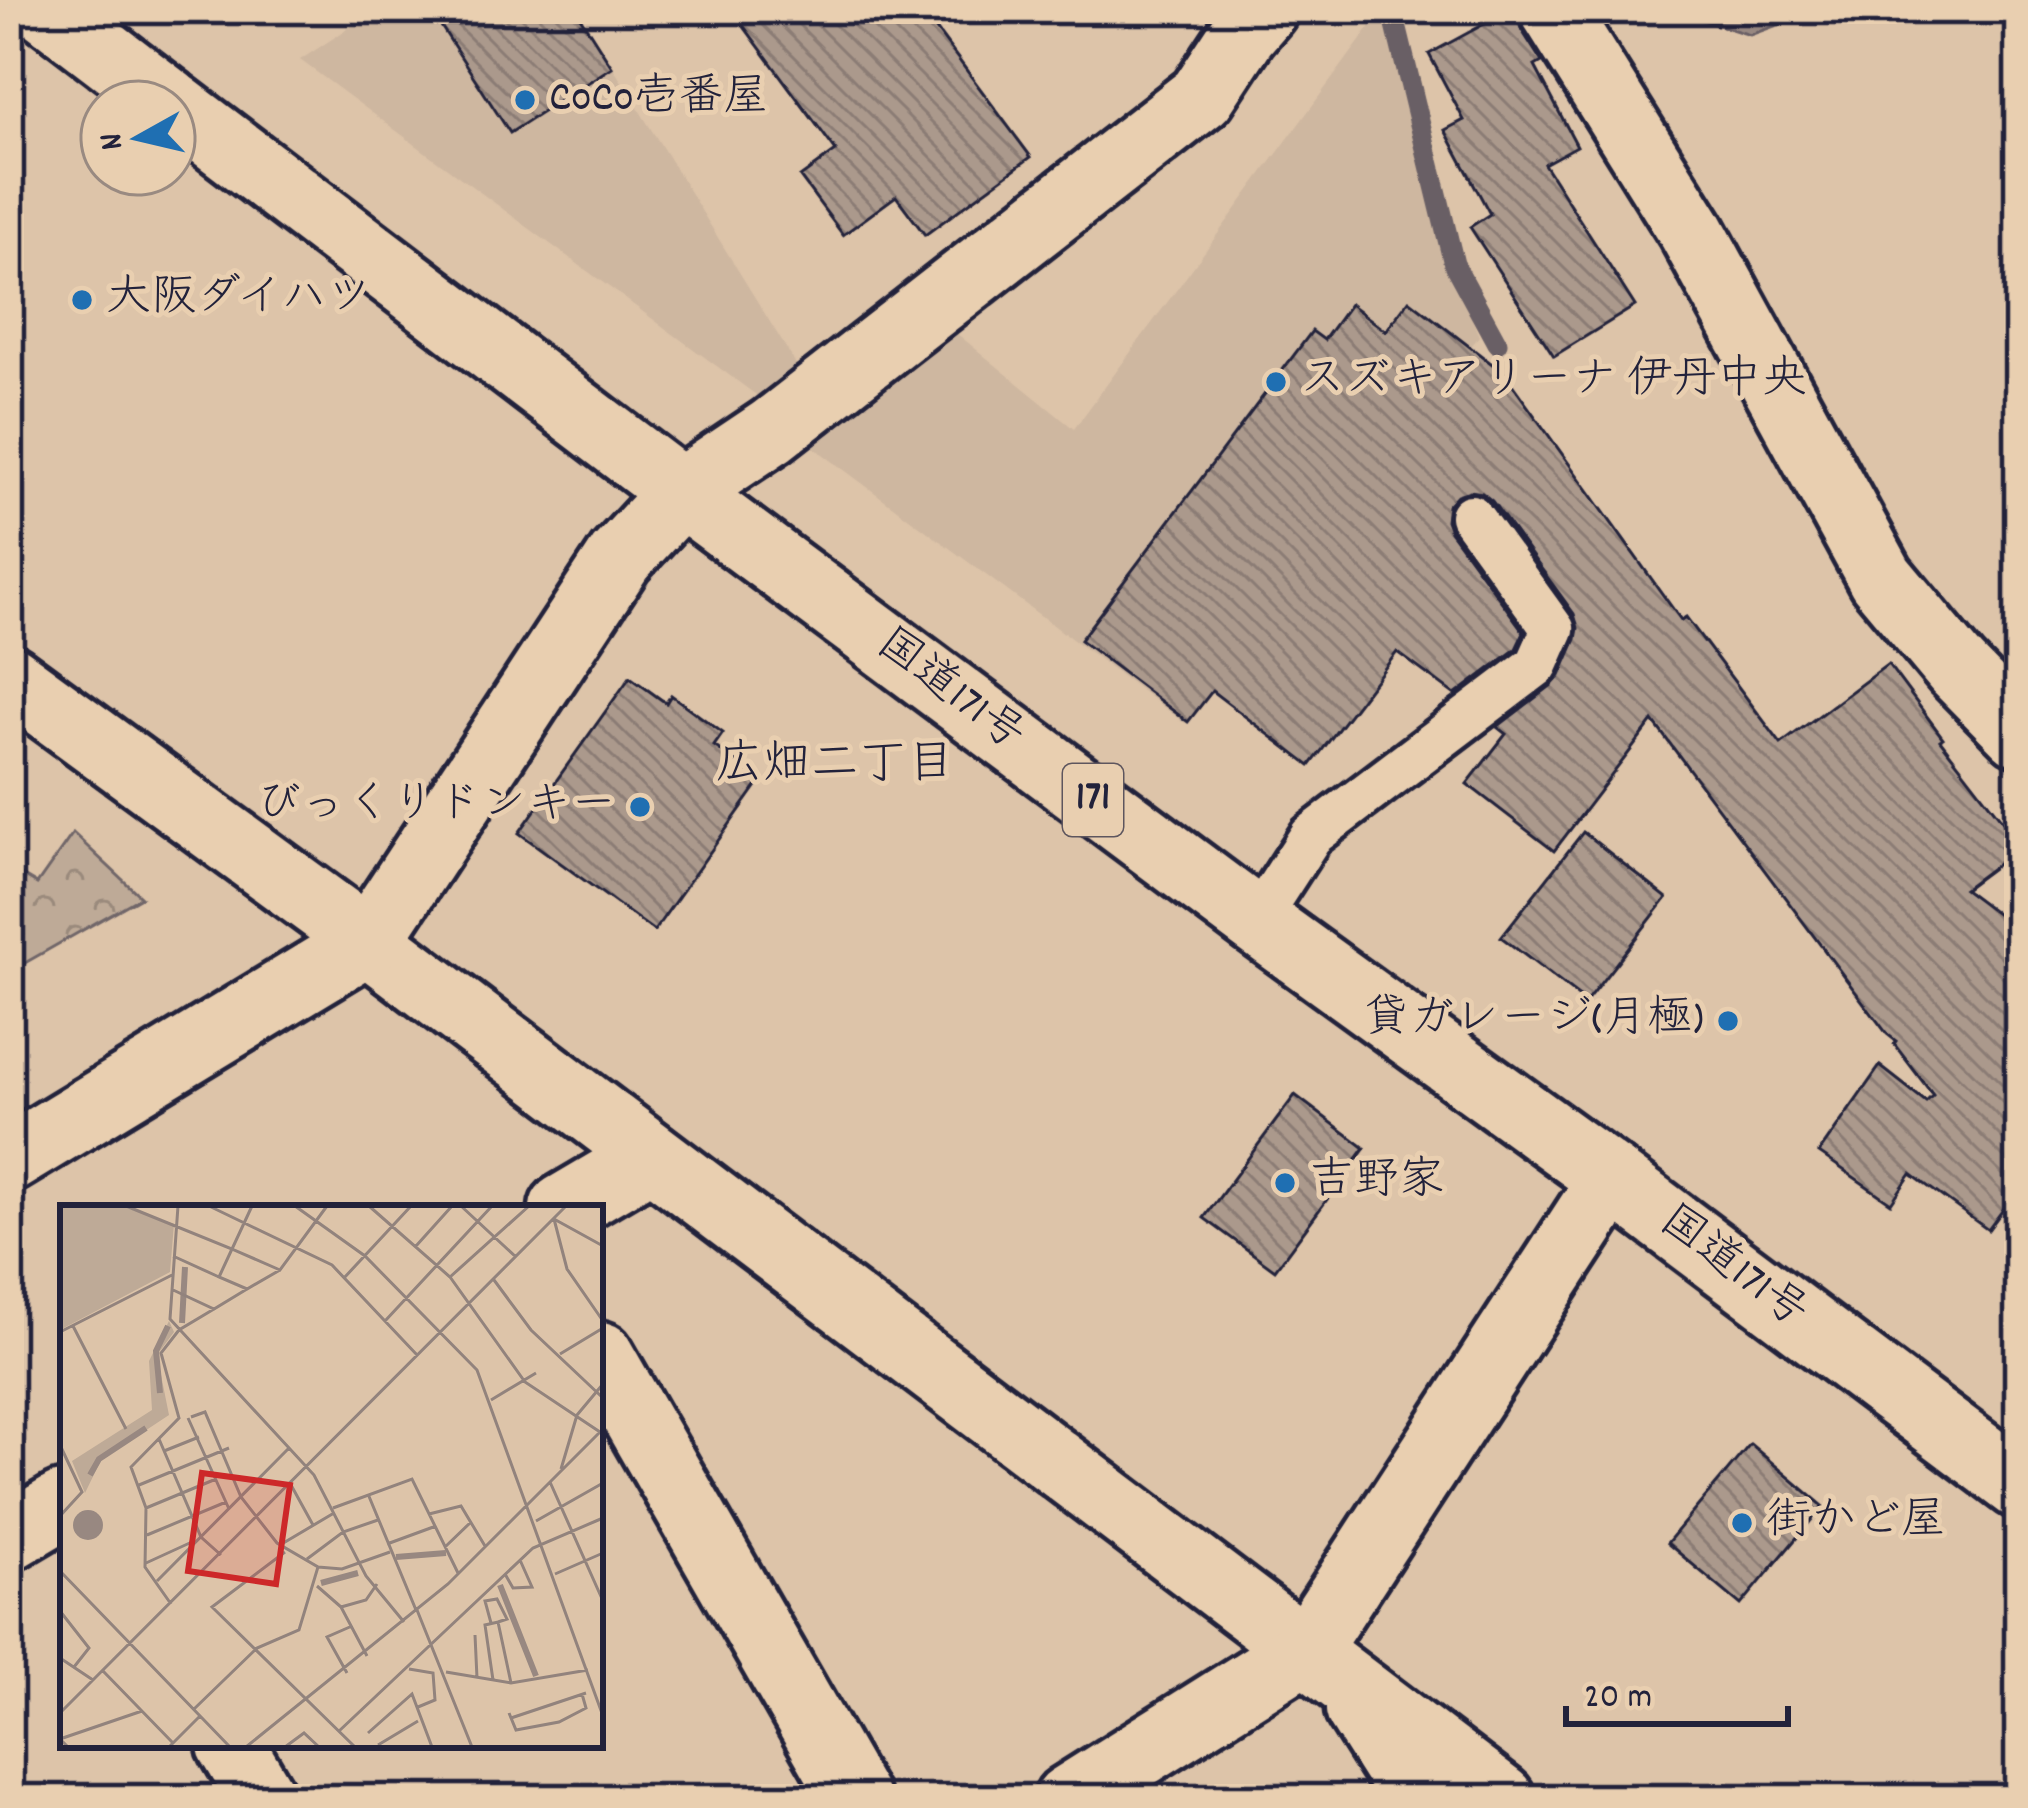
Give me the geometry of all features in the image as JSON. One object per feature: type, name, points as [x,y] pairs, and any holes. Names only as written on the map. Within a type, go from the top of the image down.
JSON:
[{"type":"main road","name":"国道171号","points":[[47,9],[137,78]]},
{"type":"main road","points":[[1552,9],[1691,230],[1881,578],[1957,669],[2019,732]]},
{"type":"main road","points":[[9,1160],[368,941],[620,558],[680,492],[772,431],[1202,96],[1244,17]]},
{"type":"main road","name":"国道171号","points":[[198,125],[680,492],[2019,1485]]},
{"type":"main road","points":[[9,679],[368,941],[1502,1799]]},
{"type":"main road","points":[[568,1205],[651,1156]]},
{"type":"main road","points":[[1068,1799],[1322,1662],[1612,1179]]},
{"type":"main road","points":[[603,1360],[855,1799]]},
{"type":"main road","points":[[9,1537],[60,1507]]},
{"type":"main road","points":[[1322,1662],[1416,1799]]},
{"type":"main road","points":[[233,1748],[263,1799]]},
{"type":"lane","points":[[1256,921],[1311,836],[1538,665],[1553,629],[1471,516]]},
{"type":"shaded area","points":[[378,9],[577,9],[802,374],[763,400],[300,60]]},
{"type":"shaded area","name":"スズキアリーナ 伊丹中央","points":[[1382,11],[1434,226],[1479,336],[1185,723],[808,443],[950,328],[1074,429]]},
{"type":"green space","points":[[73,833],[141,897],[9,972],[9,888],[20,874],[37,884]]},
{"type":"water","points":[[1696,9],[1801,9],[1794,19],[1750,35],[1702,20]]},
{"type":"building","name":"CoCo壱番屋","points":[[430,9],[575,9],[612,67],[510,133]]},
{"type":"building","points":[[731,9],[921,9],[1031,157],[925,235],[896,196],[843,235],[800,177],[836,151]]},
{"type":"building","points":[[1512,9],[1542,62],[1535,66],[1577,146],[1544,164],[1635,306],[1554,356],[1470,227],[1490,214],[1445,130],[1464,120],[1429,54]]},
{"type":"building","points":[[1409,300],[1504,373],[1681,620],[1686,617],[1781,744],[1888,664],[2019,842],[2019,848],[1964,889],[2019,930],[2019,1188],[1988,1230],[1911,1174],[1891,1203],[1819,1153],[1880,1066],[1926,1102],[1933,1095],[1653,721],[1554,851],[1467,784],[1506,734],[1497,727],[1560,676],[1578,628],[1574,614],[1482,493],[1457,495],[1448,505],[1446,520],[1524,632],[1516,649],[1455,695],[1397,652],[1310,766],[1212,691],[1188,722],[1080,640],[1312,331],[1324,340],[1350,304],[1386,331]]},
{"type":"building","name":"びっくりドンキー","points":[[630,677],[666,703],[671,695],[723,733],[714,746],[761,780],[654,931],[519,833]]},
{"type":"building","points":[[1583,832],[1667,898],[1586,1002],[1501,937]]},
{"type":"building","name":"吉野家","points":[[1295,1095],[1365,1148],[1275,1270],[1204,1218]]},
{"type":"building","points":[[1750,1444],[1823,1506],[1741,1605],[1667,1543]]},
{"type":"waterway","points":[[1392,9],[1454,264],[1497,343]]},
{"type":"place","name":"CoCo壱番屋","points":[[525,100]]},
{"type":"place","name":"大阪ダイハツ","points":[[82,300]]},
{"type":"place","name":"スズキアリーナ 伊丹中央","points":[[1276,382]]},
{"type":"place","name":"びっくりドンキー","points":[[640,807]]},
{"type":"place","name":"貸ガレージ(月極)","points":[[1728,1021]]},
{"type":"place","name":"吉野家","points":[[1285,1183]]},
{"type":"place","name":"街かど屋","points":[[1742,1523]]},
{"type":"district","name":"広畑二丁目","points":[[835,767]]}]
